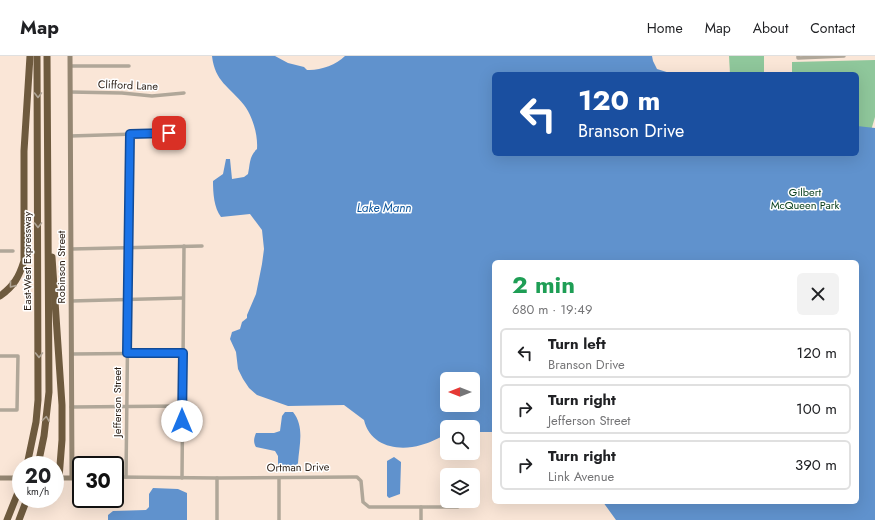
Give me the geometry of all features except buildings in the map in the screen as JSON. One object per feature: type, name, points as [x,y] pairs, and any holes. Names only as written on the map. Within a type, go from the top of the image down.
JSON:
[{"type":"highway","points":[[0,296],[9,290],[20,275],[24,261],[24,151],[30,56]]},
{"type":"highway","name":"East-West Expressway","points":[[29,456],[36,422],[38,400],[37,56]]},
{"type":"highway","name":"East-West Expressway","points":[[40,456],[49,392],[47,56]]},
{"type":"highway","points":[[47,130],[54,291],[62,405],[62,440],[60,456]]},
{"type":"highway","points":[[6,520],[12,506]]},
{"type":"highway","points":[[19,520],[24,508]]},
{"type":"street","name":"Robinson Street","points":[[70,56],[72,478]]},
{"type":"street","points":[[798,57],[844,56]]},
{"type":"street","name":"Clifford Lane","points":[[70,66],[129,66]]},
{"type":"street","name":"Clifford Lane","points":[[70,92],[122,93],[152,96],[184,93]]},
{"type":"street","points":[[70,136],[169,133]]},
{"type":"street","name":"Jefferson Street","points":[[126,477],[130,134]]},
{"type":"street","points":[[182,478],[184,246]]},
{"type":"street","points":[[71,249],[202,246]]},
{"type":"street","points":[[0,251],[13,251]]},
{"type":"street","points":[[71,301],[183,298]]},
{"type":"street","points":[[71,354],[183,353]]},
{"type":"street","points":[[0,356],[18,356],[17,410],[0,410]]},
{"type":"street","points":[[71,407],[182,406]]},
{"type":"street","name":"Ortman Drive","points":[[126,477],[357,478],[361,481],[362,498],[369,507],[440,507]]},
{"type":"street","points":[[0,478],[12,478]]},
{"type":"street","points":[[64,478],[72,478]]},
{"type":"street","points":[[217,478],[217,520]]},
{"type":"street","points":[[279,478],[279,520]]},
{"type":"street","points":[[421,507],[421,520]]},
{"type":"green space","points":[[729,56],[764,56],[764,72],[730,72]]},
{"type":"green space","points":[[875,60],[875,117],[838,243],[857,156],[859,156],[859,72],[792,72],[792,62]]},
{"type":"water","name":"Lake Mann","points":[[212,56],[275,56],[288,63],[304,67],[307,70],[312,70],[332,65],[345,56],[652,56],[657,69],[667,72],[492,72],[492,156],[859,156],[859,126],[875,128],[875,520],[616,520],[604,504],[859,504],[859,260],[492,260],[492,432],[480,432],[480,420],[440,420],[440,437],[428,443],[412,447],[394,447],[386,445],[372,436],[367,429],[364,420],[344,405],[288,406],[257,395],[249,388],[238,369],[236,352],[230,339],[232,332],[240,329],[242,322],[247,318],[256,294],[264,249],[262,230],[250,214],[221,217],[215,205],[213,181],[223,174],[226,159],[230,159],[232,179],[244,177],[248,174],[251,158],[257,149],[257,138],[254,126],[244,105],[219,78]]},
{"type":"water","points":[[285,412],[293,412],[299,424],[300,437],[298,463],[296,467],[289,469],[278,469],[278,456],[275,451],[256,447],[254,438],[256,433],[274,433],[280,431],[282,416]]},
{"type":"water","points":[[394,457],[401,462],[400,494],[389,498],[387,496],[387,461]]},
{"type":"water","points":[[153,488],[178,489],[187,493],[187,520],[108,520],[108,515],[113,511],[146,510],[149,507],[149,494]]},
{"type":"route","points":[[169,133],[130,134],[127,261],[127,353],[183,353],[182,421]]},
{"type":"park label","name":"Gilbert McQueen Park","points":[[805,198]]}]
